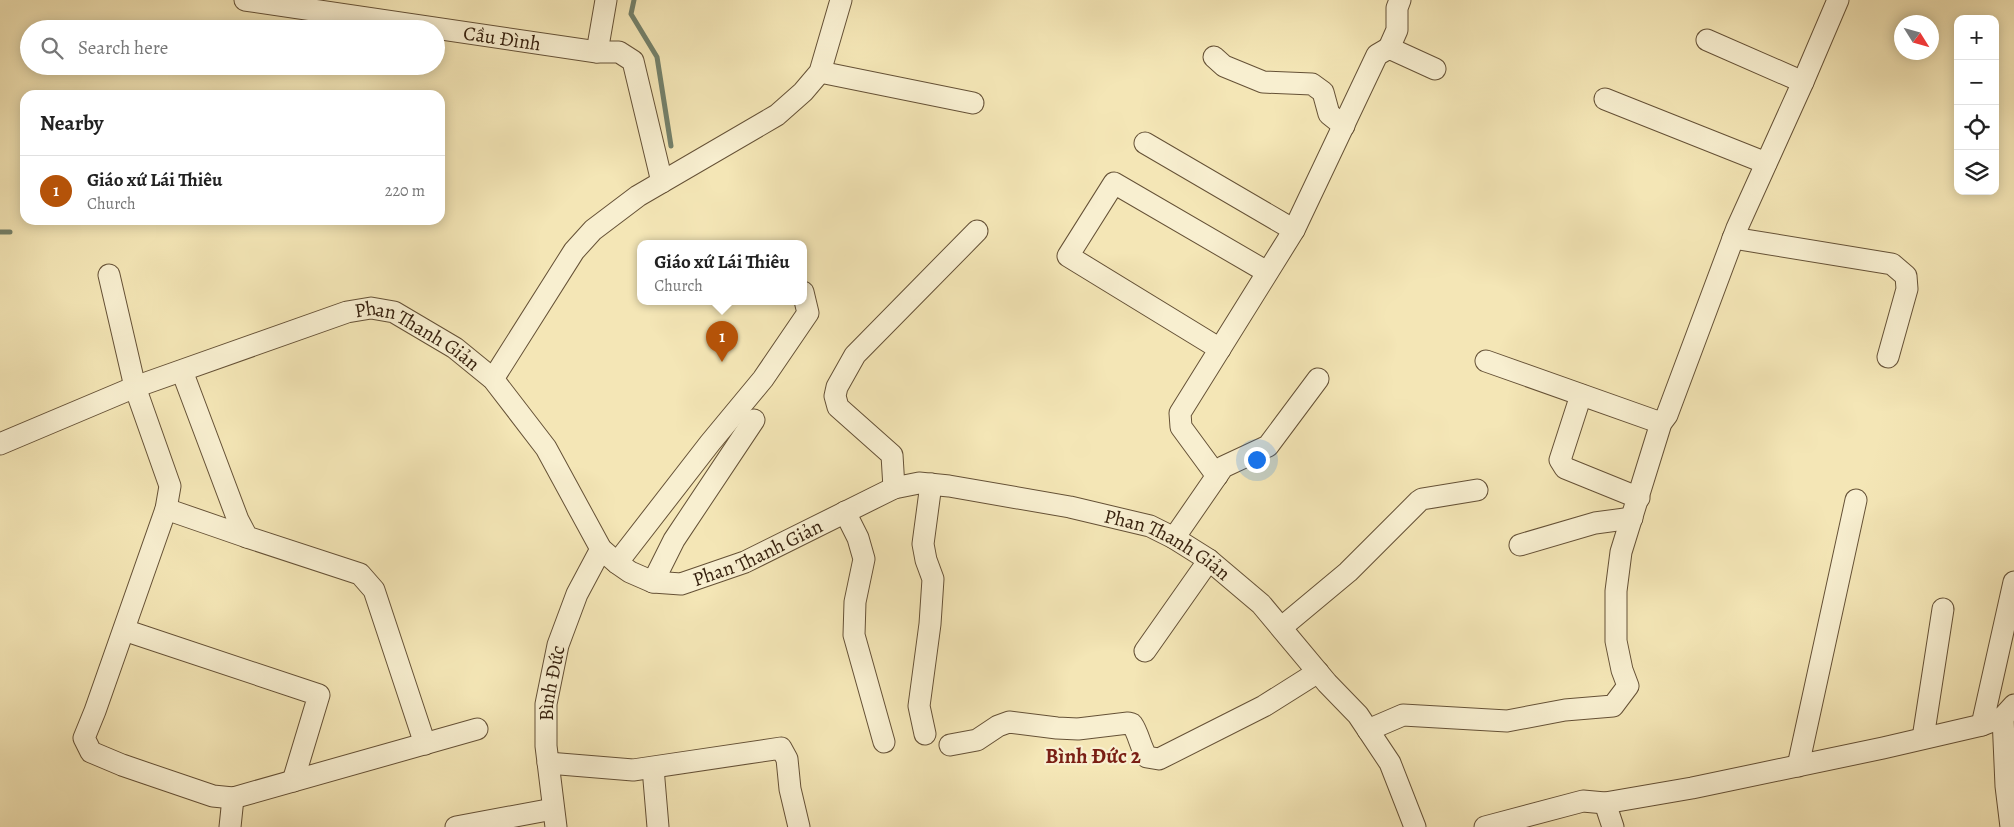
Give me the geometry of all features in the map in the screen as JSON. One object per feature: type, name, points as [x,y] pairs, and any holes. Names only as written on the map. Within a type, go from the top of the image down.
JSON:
[{"type":"street","name":"Cầu Đình","points":[[244,0],[380,20]]},
{"type":"street","points":[[597,52],[606,0]]},
{"type":"street","points":[[493,380],[574,251],[593,230],[638,196],[777,115],[798,97],[820,72],[840,0]]},
{"type":"street","points":[[1217,476],[1181,427],[1180,413],[1294,230],[1377,55],[1389,48],[1396,30],[1397,8],[1400,0]]},
{"type":"street","points":[[1368,730],[1403,715],[1507,721],[1565,710],[1613,706],[1628,686],[1622,670],[1616,641],[1616,591],[1621,552],[1661,423],[1667,415],[1733,238],[1838,0]]},
{"type":"street","name":"Cầu Đình","points":[[445,30],[597,52],[619,52],[633,61],[662,182]]},
{"type":"street","points":[[1708,40],[1803,82]]},
{"type":"street","points":[[1389,48],[1435,69]]},
{"type":"street","points":[[1214,57],[1224,66],[1264,82],[1312,84],[1323,92],[1329,114],[1344,126]]},
{"type":"street","points":[[820,72],[973,103]]},
{"type":"street","points":[[1605,99],[1766,163]]},
{"type":"street","points":[[1145,143],[1294,230]]},
{"type":"street","points":[[1220,349],[1068,256],[1114,183],[1268,272]]},
{"type":"street","points":[[894,488],[892,455],[838,407],[835,396],[837,387],[855,355],[977,231]]},
{"type":"street","points":[[1733,238],[1892,264],[1906,276],[1907,289],[1888,357]]},
{"type":"street","points":[[109,275],[135,387],[170,486],[166,509],[84,738],[91,752],[122,765],[214,796],[233,798],[477,729]]},
{"type":"street","name":"Bình Đức","points":[[555,818],[548,763],[546,704],[558,645],[577,594],[710,443],[763,379],[808,313],[806,305]]},
{"type":"street","name":"Phan Thanh Giản","points":[[0,444],[135,387],[182,372],[347,312],[371,308],[394,312],[455,348],[493,380],[546,448],[609,556],[630,572],[653,582],[681,584],[745,562],[894,488],[919,483],[949,486],[1070,507],[1150,526],[1174,538],[1209,560],[1261,604],[1318,672],[1358,715],[1390,763],[1415,827]]},
{"type":"street","points":[[1486,361],[1661,423]]},
{"type":"street","points":[[182,372],[246,537]]},
{"type":"street","points":[[1174,538],[1223,467],[1268,446],[1318,379]]},
{"type":"street","points":[[1581,395],[1560,460],[1565,468],[1636,508]]},
{"type":"street","points":[[653,582],[674,540],[754,420]]},
{"type":"street","points":[[925,734],[919,706],[930,624],[933,579],[922,544],[931,484]]},
{"type":"street","points":[[1282,627],[1348,572],[1419,501],[1477,490]]},
{"type":"street","points":[[1798,766],[1856,500]]},
{"type":"street","points":[[1520,544],[1595,524],[1636,508]]},
{"type":"street","points":[[166,509],[360,574],[374,590],[425,744]]},
{"type":"street","points":[[845,512],[858,538],[864,559],[855,602],[854,635],[884,742]]},
{"type":"street","points":[[1145,651],[1209,560]]},
{"type":"street","points":[[1982,725],[2014,582]]},
{"type":"street","points":[[1923,738],[1943,609]]},
{"type":"street","points":[[124,630],[319,695],[293,781]]},
{"type":"street","points":[[950,745],[976,740],[998,726],[1009,722],[1071,729],[1106,727],[1128,723],[1132,724],[1135,728],[1143,751],[1147,756],[1159,759],[1264,706],[1318,672]]},
{"type":"street","points":[[1485,827],[1583,801],[1605,803],[1692,788],[1798,766],[1982,725],[2009,711],[2006,786],[2011,827]]},
{"type":"street","points":[[548,763],[633,770],[781,748],[787,759],[790,789],[799,827]]},
{"type":"street","points":[[653,768],[658,827]]},
{"type":"street","points":[[230,827],[233,798]]},
{"type":"street","points":[[1605,803],[1613,827]]},
{"type":"street","points":[[456,827],[555,818]]},
{"type":"waterway","points":[[634,0],[631,14],[657,57],[671,146]]},
{"type":"waterway","points":[[0,232],[10,232]]},
{"type":"place","name":"Giáo xứ Lái Thiêu","points":[[722,362]]},
{"type":"district","name":"Bình Đức 2","points":[[1093,756]]}]
